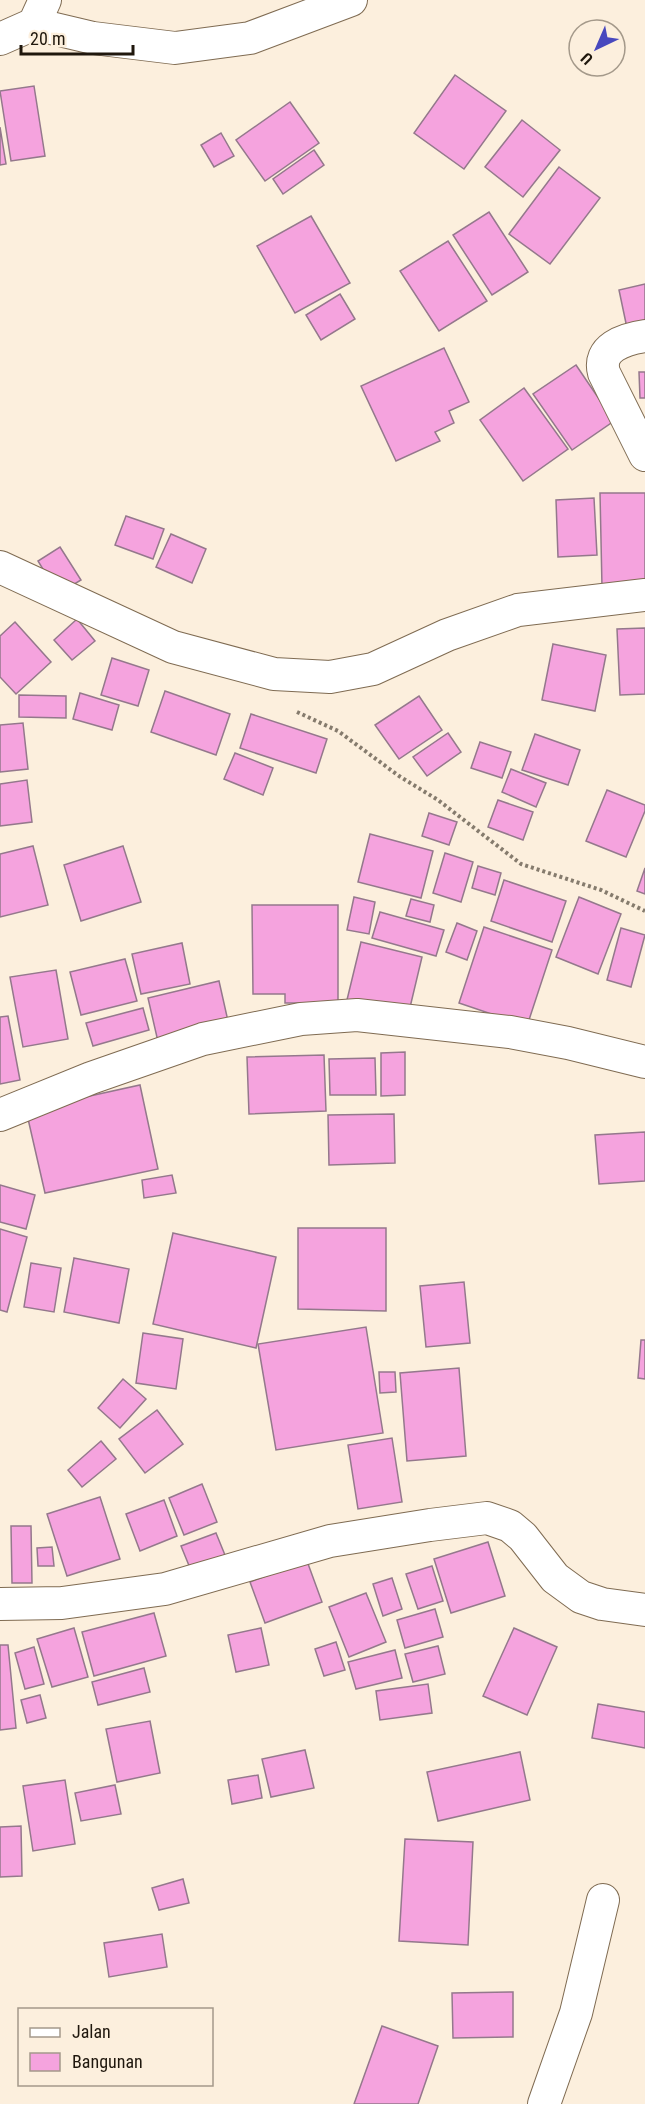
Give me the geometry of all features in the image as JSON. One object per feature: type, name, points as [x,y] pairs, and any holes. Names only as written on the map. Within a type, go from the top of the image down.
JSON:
[{"type":"street","points":[[0,39],[39,12],[93,38],[175,48],[250,38],[351,0]]},
{"type":"street","points":[[645,336],[620,343],[612,348],[604,356],[601,364],[645,455]]},
{"type":"street","points":[[0,567],[172,648],[274,674],[330,677],[373,669],[447,635],[518,610],[645,595]]},
{"type":"street","points":[[0,1115],[91,1078],[203,1039],[301,1018],[357,1015],[510,1032],[568,1043],[645,1062]]},
{"type":"street","points":[[0,1604],[62,1603],[165,1589],[330,1541],[487,1518],[510,1526],[523,1537],[555,1578],[580,1597],[602,1604],[645,1610]]},
{"type":"street","points":[[544,2104],[582,1993],[603,1900]]},
{"type":"path","points":[[288,707],[338,731],[399,776],[438,800],[521,864],[601,890],[645,911]]},
{"type":"building","points":[[455,75],[506,111],[464,169],[414,133]]},
{"type":"building","points":[[34,86],[45,156],[11,161],[0,91]]},
{"type":"building","points":[[290,102],[319,143],[265,181],[236,140]]},
{"type":"building","points":[[522,120],[560,150],[523,197],[485,167]]},
{"type":"building","points":[[0,127],[6,164],[0,165]]},
{"type":"building","points":[[221,133],[234,156],[214,167],[201,145]]},
{"type":"building","points":[[314,150],[324,165],[283,194],[273,179]]},
{"type":"building","points":[[559,167],[600,198],[550,264],[509,234]]},
{"type":"building","points":[[489,212],[528,272],[492,295],[453,235]]},
{"type":"building","points":[[311,216],[350,283],[295,313],[257,246]]},
{"type":"building","points":[[448,241],[487,301],[439,331],[400,271]]},
{"type":"building","points":[[645,284],[645,324],[627,328],[619,290]]},
{"type":"building","points":[[340,294],[355,319],[321,340],[306,315]]},
{"type":"building","points":[[444,348],[469,402],[449,411],[454,423],[435,432],[440,441],[396,461],[361,386]]},
{"type":"building","points":[[576,365],[614,421],[572,450],[533,394]]},
{"type":"building","points":[[639,372],[645,372],[645,398],[640,398]]},
{"type":"building","points":[[524,388],[568,449],[523,481],[480,420]]},
{"type":"building","points":[[600,493],[645,493],[645,586],[602,587]]},
{"type":"building","points":[[594,498],[597,555],[558,557],[556,500]]},
{"type":"building","points":[[126,516],[164,529],[153,559],[115,545]]},
{"type":"building","points":[[171,534],[206,549],[192,583],[156,567]]},
{"type":"building","points":[[60,547],[81,580],[58,594],[38,561]]},
{"type":"building","points":[[77,619],[95,641],[72,660],[54,640]]},
{"type":"building","points":[[15,622],[51,662],[16,694],[0,677],[0,636]]},
{"type":"building","points":[[645,628],[645,694],[620,695],[617,629]]},
{"type":"building","points":[[553,644],[606,655],[595,711],[542,700]]},
{"type":"building","points":[[112,658],[149,670],[138,706],[101,695]]},
{"type":"building","points":[[165,691],[230,714],[216,755],[151,732]]},
{"type":"building","points":[[80,693],[119,705],[112,730],[73,719]]},
{"type":"building","points":[[19,695],[66,696],[66,718],[19,717]]},
{"type":"building","points":[[419,696],[442,730],[399,759],[375,725]]},
{"type":"building","points":[[251,714],[327,739],[316,773],[240,748]]},
{"type":"building","points":[[23,723],[28,769],[0,772],[0,725]]},
{"type":"building","points":[[448,733],[461,752],[427,776],[413,757]]},
{"type":"building","points":[[535,734],[580,750],[568,785],[522,770]]},
{"type":"building","points":[[480,742],[511,752],[502,778],[471,768]]},
{"type":"building","points":[[235,753],[273,768],[263,795],[224,779]]},
{"type":"building","points":[[511,769],[546,783],[536,807],[502,792]]},
{"type":"building","points":[[27,780],[32,822],[0,826],[0,784]]},
{"type":"building","points":[[607,790],[645,805],[645,811],[626,857],[586,841]]},
{"type":"building","points":[[498,800],[533,812],[523,840],[488,827]]},
{"type":"building","points":[[429,813],[457,822],[449,845],[422,836]]},
{"type":"building","points":[[370,834],[433,851],[421,898],[358,882]]},
{"type":"building","points":[[33,846],[48,905],[0,917],[0,854]]},
{"type":"building","points":[[123,846],[141,902],[81,921],[64,865]]},
{"type":"building","points":[[445,853],[473,862],[461,902],[433,893]]},
{"type":"building","points":[[478,866],[501,873],[495,895],[472,888]]},
{"type":"building","points":[[645,868],[645,894],[637,891]]},
{"type":"building","points":[[504,880],[566,901],[552,942],[491,921]]},
{"type":"building","points":[[354,897],[375,902],[369,934],[347,930]]},
{"type":"building","points":[[579,897],[621,914],[598,974],[556,957]]},
{"type":"building","points":[[411,899],[434,905],[430,922],[406,916]]},
{"type":"building","points":[[252,905],[338,905],[338,1003],[285,1003],[285,994],[253,994]]},
{"type":"building","points":[[380,912],[444,930],[436,956],[372,938]]},
{"type":"building","points":[[457,923],[477,931],[467,960],[446,952]]},
{"type":"building","points":[[484,927],[552,950],[527,1026],[459,1003]]},
{"type":"building","points":[[621,928],[645,935],[631,987],[607,980]]},
{"type":"building","points":[[361,942],[422,957],[407,1020],[346,1004]]},
{"type":"building","points":[[182,943],[190,984],[141,994],[132,954]]},
{"type":"building","points":[[125,959],[137,1001],[81,1015],[70,972]]},
{"type":"building","points":[[56,970],[68,1039],[23,1047],[10,977]]},
{"type":"building","points":[[219,981],[230,1030],[159,1046],[148,998]]},
{"type":"building","points":[[143,1008],[149,1030],[93,1046],[86,1023]]},
{"type":"building","points":[[8,1016],[20,1080],[0,1084],[0,1017]]},
{"type":"building","points":[[405,1052],[405,1095],[381,1096],[381,1053]]},
{"type":"building","points":[[324,1055],[326,1111],[249,1114],[247,1057]]},
{"type":"building","points":[[375,1058],[376,1095],[330,1095],[329,1059]]},
{"type":"building","points":[[140,1085],[158,1169],[45,1193],[26,1110]]},
{"type":"building","points":[[394,1114],[395,1163],[329,1165],[328,1115]]},
{"type":"building","points":[[645,1132],[645,1181],[599,1184],[595,1135]]},
{"type":"building","points":[[172,1175],[176,1193],[144,1198],[142,1180]]},
{"type":"building","points":[[0,1185],[35,1195],[26,1229],[0,1222]]},
{"type":"building","points":[[298,1228],[386,1228],[386,1311],[298,1309]]},
{"type":"building","points":[[0,1229],[27,1237],[7,1312],[0,1310]]},
{"type":"building","points":[[173,1233],[276,1257],[256,1348],[153,1324]]},
{"type":"building","points":[[74,1258],[129,1269],[119,1323],[64,1312]]},
{"type":"building","points":[[31,1263],[61,1268],[54,1312],[24,1307]]},
{"type":"building","points":[[464,1282],[470,1343],[426,1347],[420,1286]]},
{"type":"building","points":[[366,1327],[383,1433],[276,1450],[258,1344]]},
{"type":"building","points":[[143,1333],[183,1339],[176,1389],[136,1383]]},
{"type":"building","points":[[641,1340],[645,1340],[645,1379],[638,1378]]},
{"type":"building","points":[[459,1368],[466,1456],[407,1461],[400,1373]]},
{"type":"building","points":[[379,1372],[395,1372],[396,1392],[380,1393]]},
{"type":"building","points":[[123,1379],[146,1399],[120,1428],[98,1408]]},
{"type":"building","points":[[157,1410],[183,1444],[145,1473],[119,1439]]},
{"type":"building","points":[[392,1438],[402,1502],[358,1509],[348,1445]]},
{"type":"building","points":[[101,1441],[116,1459],[82,1487],[68,1470]]},
{"type":"building","points":[[202,1484],[217,1522],[184,1535],[169,1498]]},
{"type":"building","points":[[100,1497],[120,1559],[67,1576],[47,1514]]},
{"type":"building","points":[[164,1500],[177,1536],[140,1551],[126,1514]]},
{"type":"building","points":[[11,1526],[31,1526],[32,1583],[12,1583]]},
{"type":"building","points":[[216,1533],[225,1555],[190,1568],[181,1546]]},
{"type":"building","points":[[488,1542],[505,1596],[451,1613],[434,1559]]},
{"type":"building","points":[[52,1547],[54,1566],[38,1566],[37,1548]]},
{"type":"building","points":[[307,1561],[322,1602],[265,1623],[250,1582]]},
{"type":"building","points":[[432,1566],[443,1601],[418,1609],[406,1574]]},
{"type":"building","points":[[392,1578],[402,1609],[383,1616],[373,1584]]},
{"type":"building","points":[[366,1593],[386,1642],[349,1657],[329,1607]]},
{"type":"building","points":[[435,1609],[443,1637],[405,1648],[397,1620]]},
{"type":"building","points":[[154,1613],[166,1656],[94,1676],[82,1632]]},
{"type":"building","points":[[74,1628],[88,1677],[52,1687],[37,1639]]},
{"type":"building","points":[[261,1628],[269,1665],[236,1672],[228,1635]]},
{"type":"building","points":[[514,1628],[557,1647],[527,1715],[483,1696]]},
{"type":"building","points":[[336,1642],[345,1670],[324,1676],[315,1649]]},
{"type":"building","points":[[0,1645],[8,1645],[16,1728],[0,1730]]},
{"type":"building","points":[[438,1646],[445,1674],[413,1682],[405,1654]]},
{"type":"building","points":[[34,1647],[44,1684],[25,1689],[15,1653]]},
{"type":"building","points":[[395,1650],[402,1678],[356,1689],[348,1662]]},
{"type":"building","points":[[144,1668],[150,1692],[98,1705],[92,1682]]},
{"type":"building","points":[[428,1684],[432,1713],[380,1720],[376,1691]]},
{"type":"building","points":[[40,1695],[46,1718],[27,1723],[21,1700]]},
{"type":"building","points":[[598,1704],[645,1712],[645,1748],[592,1738]]},
{"type":"building","points":[[150,1721],[160,1773],[117,1782],[106,1729]]},
{"type":"building","points":[[305,1750],[314,1788],[271,1797],[262,1759]]},
{"type":"building","points":[[520,1752],[530,1800],[438,1821],[427,1772]]},
{"type":"building","points":[[258,1775],[262,1798],[232,1804],[228,1780]]},
{"type":"building","points":[[65,1780],[75,1844],[33,1851],[23,1786]]},
{"type":"building","points":[[115,1785],[121,1814],[81,1821],[75,1793]]},
{"type":"building","points":[[21,1826],[22,1876],[0,1877],[0,1827]]},
{"type":"building","points":[[405,1839],[473,1842],[468,1945],[399,1941]]},
{"type":"building","points":[[183,1879],[189,1903],[159,1910],[152,1888]]},
{"type":"building","points":[[162,1934],[167,1967],[109,1977],[104,1943]]},
{"type":"building","points":[[513,1992],[513,2037],[453,2038],[452,1993]]},
{"type":"building","points":[[382,2026],[438,2046],[418,2104],[354,2104]]}]
